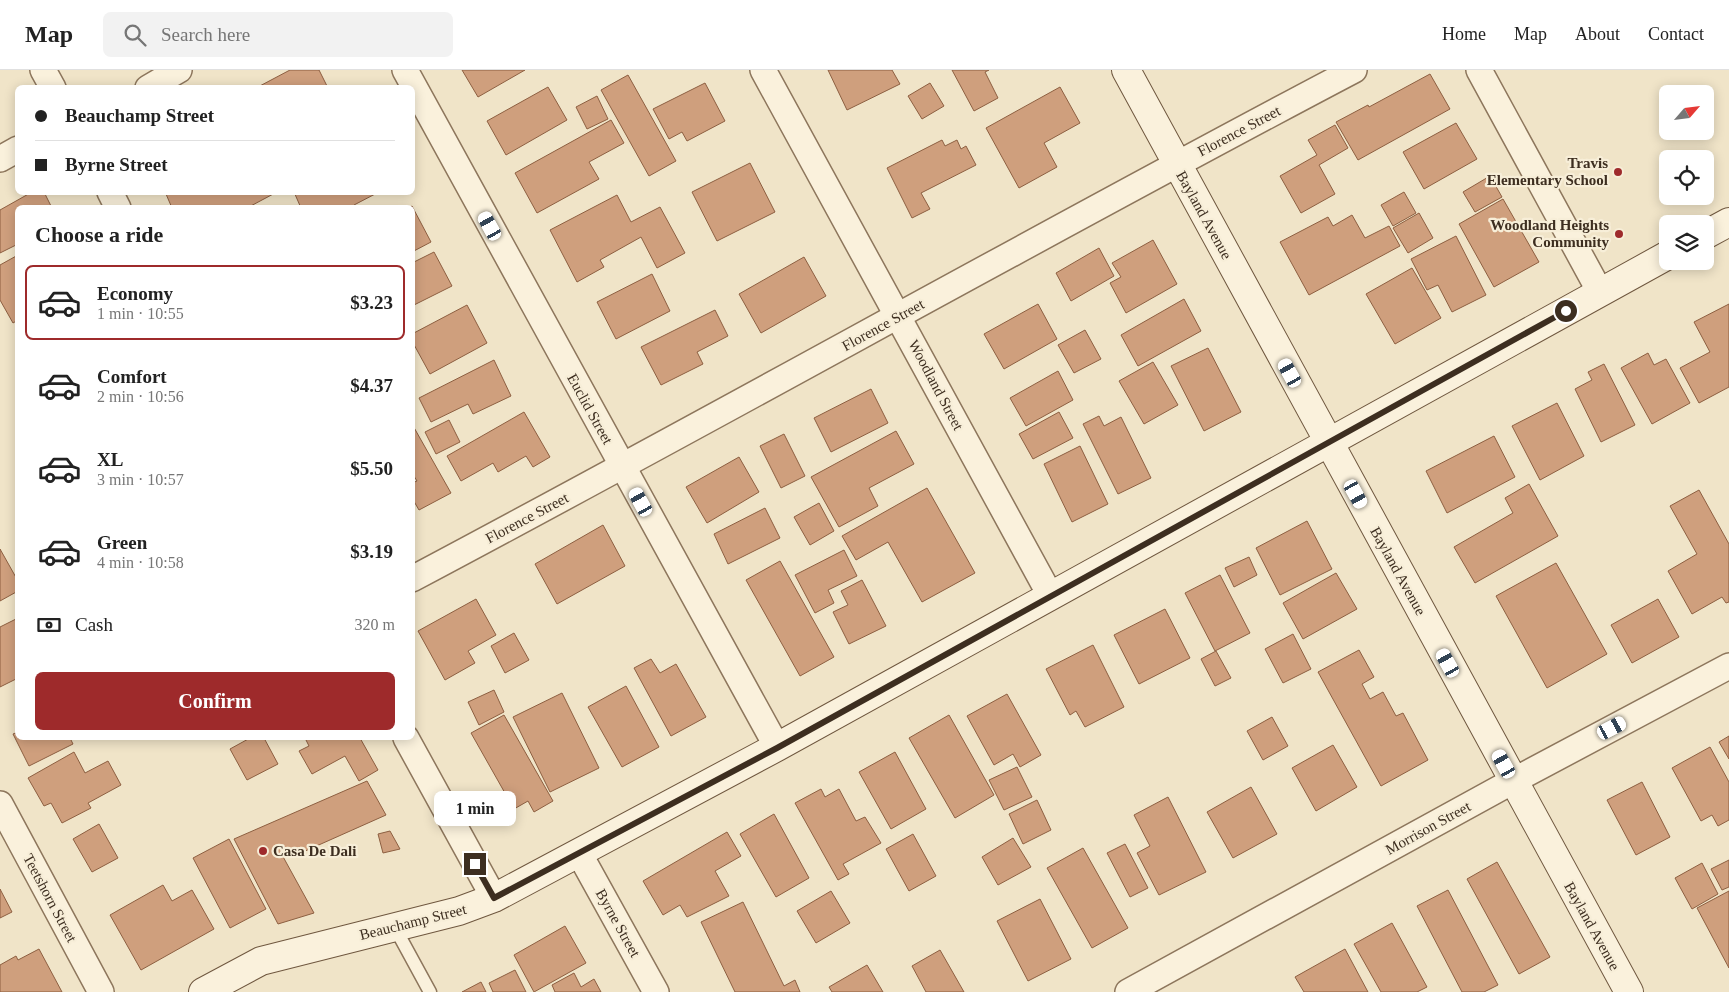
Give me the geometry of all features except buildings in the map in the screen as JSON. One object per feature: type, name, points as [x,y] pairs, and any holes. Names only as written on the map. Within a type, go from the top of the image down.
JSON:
[{"type":"street","points":[[43,70],[51,85]]},
{"type":"street","points":[[153,85],[179,70]]},
{"type":"street","name":"Euclid Street","points":[[405,70],[413,85]]},
{"type":"street","name":"Woodland Street","points":[[763,70],[1050,595]]},
{"type":"street","name":"Bayland Avenue","points":[[1126,70],[1629,992]]},
{"type":"street","name":"Florence Street","points":[[415,577],[622,468],[1176,164],[1354,70]]},
{"type":"street","points":[[1479,70],[1600,292]]},
{"type":"street","name":"Euclid Street","points":[[415,88],[777,748]]},
{"type":"street","points":[[0,159],[15,151]]},
{"type":"street","points":[[1714,230],[1729,222]]},
{"type":"street","name":"Beauchamp Street","points":[[203,992],[261,961],[459,911],[494,898],[777,748],[1050,595],[1659,260]]},
{"type":"street","name":"Morrison Street","points":[[1128,992],[1513,781],[1729,666]]},
{"type":"street","points":[[407,740],[494,898]]},
{"type":"street","name":"Teetshorn Street","points":[[0,804],[101,992]]},
{"type":"street","name":"Byrne Street","points":[[579,854],[656,992]]},
{"type":"lane","points":[[394,926],[430,992]]},
{"type":"place","name":"Travis Elementary School","points":[[1618,172]]},
{"type":"place","name":"Woodland Heights Community","points":[[1619,234]]},
{"type":"place","name":"Casa De Dali","points":[[263,851]]},
{"type":"route","points":[[475,864],[494,898],[777,748],[1050,595],[1566,311]]}]
